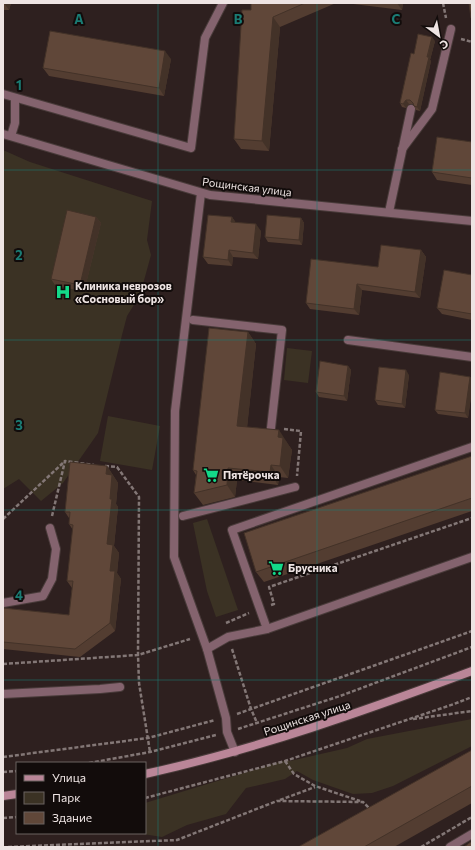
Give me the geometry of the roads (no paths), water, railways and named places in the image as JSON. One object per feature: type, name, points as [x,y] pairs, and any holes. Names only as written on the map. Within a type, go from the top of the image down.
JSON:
[{"type":"street","points":[[3,94],[15,99],[191,148],[205,38],[223,3]]},
{"type":"street","points":[[402,149],[432,109],[451,29]]},
{"type":"street","points":[[7,135],[15,123],[15,99]]},
{"type":"street","points":[[389,212],[411,109]]},
{"type":"street","name":"Рощинская улица","points":[[7,135],[201,193],[217,196],[472,221]]},
{"type":"street","points":[[201,193],[175,411],[174,557],[207,649],[226,718],[227,732],[235,752]]},
{"type":"street","points":[[193,320],[282,330],[271,428]]},
{"type":"street","points":[[348,340],[472,357]]},
{"type":"street","points":[[267,629],[232,530],[472,447]]},
{"type":"street","points":[[183,516],[296,487]]},
{"type":"street","points":[[3,602],[43,596],[52,579],[56,549],[50,528]]},
{"type":"street","points":[[207,649],[228,636],[267,629],[472,557]]},
{"type":"street","name":"Рощинская улица","points":[[146,774],[235,752],[353,715],[472,671]]},
{"type":"street","points":[[3,694],[100,690],[120,687]]},
{"type":"street","points":[[3,796],[16,794]]},
{"type":"street","points":[[450,847],[472,834]]},
{"type":"place","name":"Клиника неврозов «Сосновый бор»","points":[[63,292]]},
{"type":"place","name":"Пятёрочка","points":[[211,475]]},
{"type":"place","name":"Брусника","points":[[276,568]]}]
